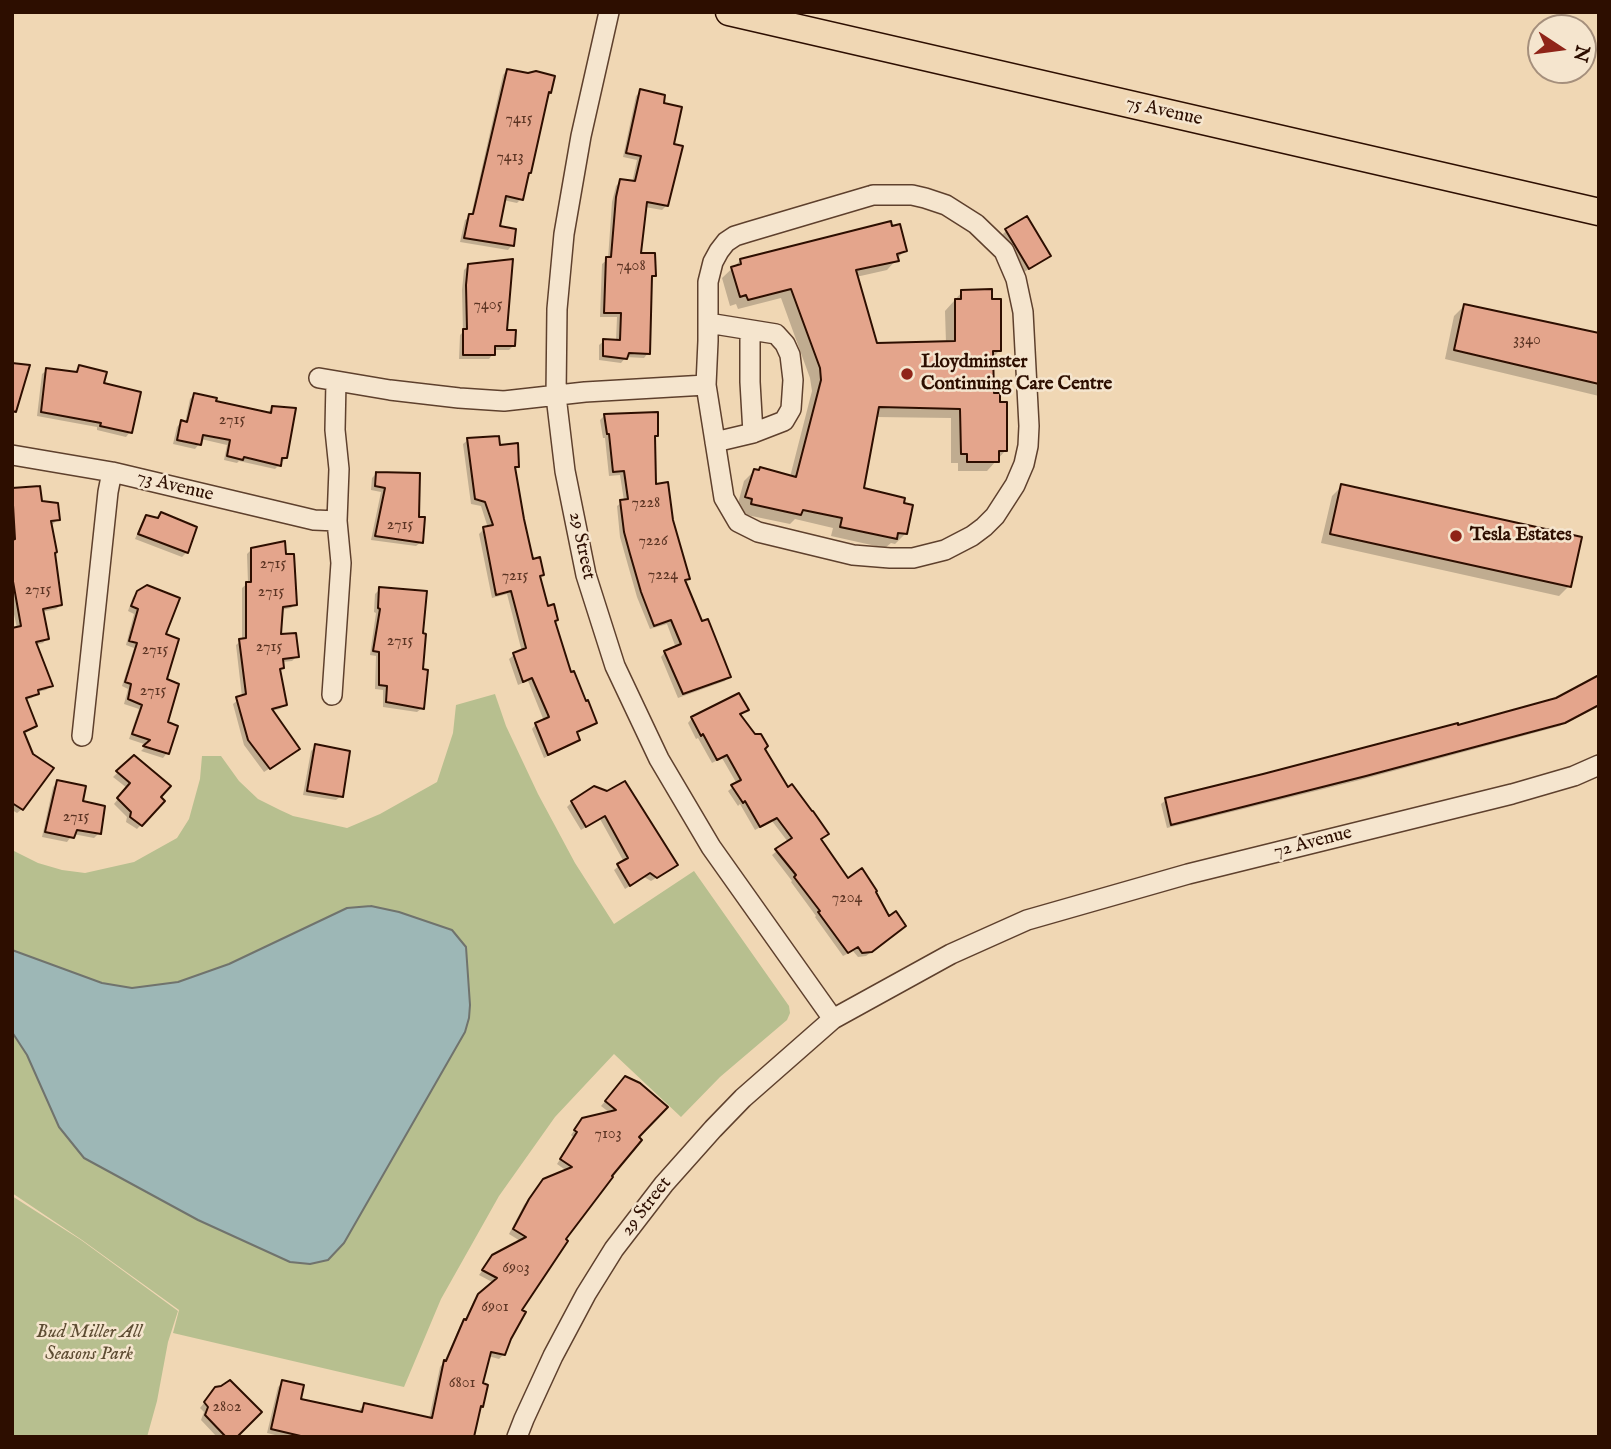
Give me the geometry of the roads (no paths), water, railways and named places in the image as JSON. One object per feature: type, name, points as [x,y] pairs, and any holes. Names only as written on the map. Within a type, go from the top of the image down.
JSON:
[{"type":"main road","name":"75 Avenue","points":[[729,12],[1599,212]]},
{"type":"street","name":"29 Street","points":[[610,12],[581,136],[564,234],[557,309],[556,396],[565,471],[586,575],[615,666],[659,759],[711,847],[833,1019]]},
{"type":"street","points":[[873,195],[912,195],[946,205],[966,216],[1007,258],[1016,279],[1023,312],[1028,446],[1024,464],[1011,493],[995,516],[972,536],[945,550],[913,558],[853,555],[749,529],[738,522],[724,498],[706,385],[709,341],[708,282],[713,261],[726,242],[735,236],[873,195]]},
{"type":"street","points":[[708,323],[776,334],[790,355],[793,380],[791,409],[784,421],[753,433],[715,442]]},
{"type":"street","points":[[750,330],[753,433]]},
{"type":"street","points":[[332,695],[341,563],[337,521],[339,469],[328,379],[390,390],[505,401],[584,392],[706,385]]},
{"type":"street","name":"73 Avenue","points":[[12,455],[112,472],[314,520],[337,521]]},
{"type":"street","points":[[82,736],[107,492],[112,472]]},
{"type":"street","name":"72 Avenue","points":[[1027,920],[1188,874],[1512,794],[1574,776],[1599,765]]},
{"type":"street","name":"29 Street","points":[[517,1437],[553,1356],[586,1294],[621,1241],[664,1184],[720,1121],[833,1019],[951,954],[1027,920]]},
{"type":"water","points":[[371,906],[399,912],[452,930],[466,947],[469,1018],[465,1032],[344,1243],[328,1260],[310,1264],[290,1262],[198,1220],[84,1158],[59,1127],[27,1055],[12,1032],[12,950],[102,983],[132,988],[178,982],[229,964],[347,908]]},
{"type":"place","name":"Lloydminster Continuing Care Centre","points":[[907,374]]},
{"type":"place","name":"Tesla Estates","points":[[1456,536]]},
{"type":"park label","name":"Bud Miller All Seasons Park","points":[[89,1344]]}]
